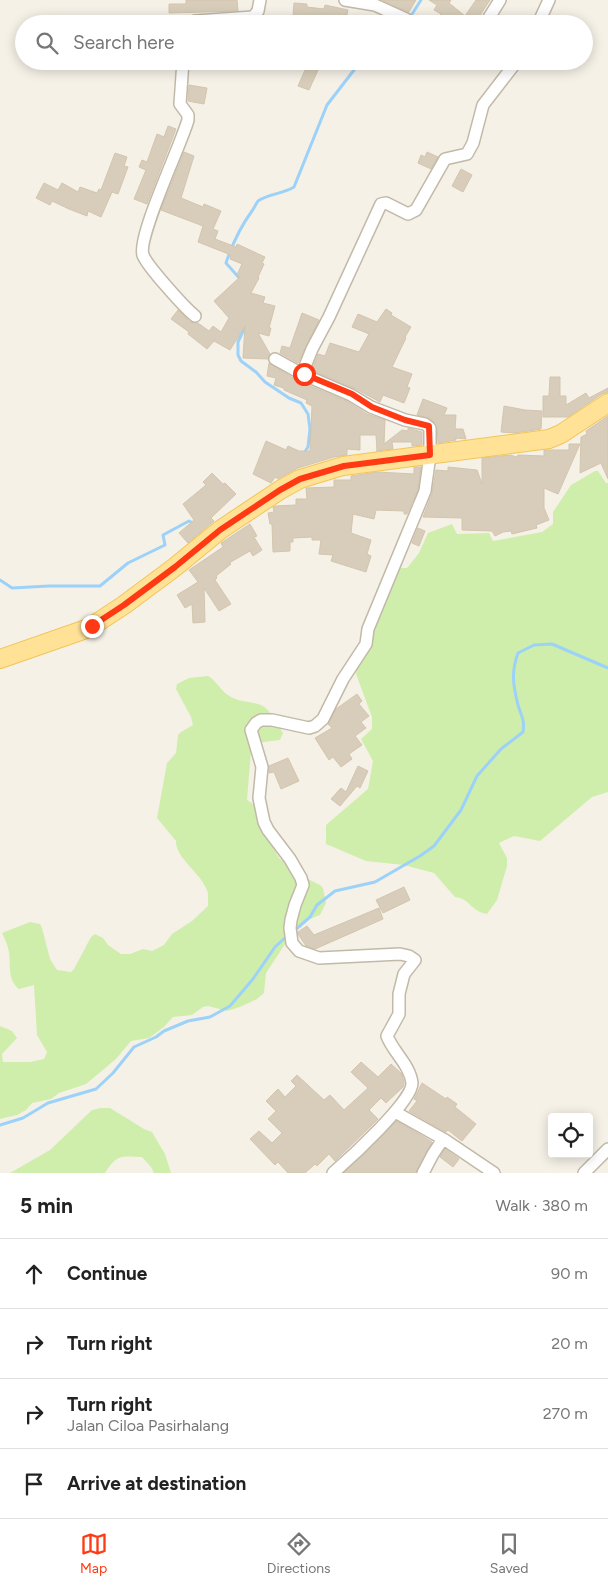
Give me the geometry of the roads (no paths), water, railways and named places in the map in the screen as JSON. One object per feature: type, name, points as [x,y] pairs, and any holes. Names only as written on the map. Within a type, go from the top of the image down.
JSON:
[{"type":"main road","points":[[0,659],[89,628],[124,605],[220,530],[300,479],[344,466],[554,438],[608,404]]},
{"type":"street","points":[[254,15],[258,11],[260,0]]},
{"type":"street","points":[[345,0],[375,5],[397,15]]},
{"type":"street","points":[[491,15],[500,0]]},
{"type":"street","points":[[542,15],[549,0]]},
{"type":"street","points":[[182,70],[180,104],[188,115],[188,120],[157,198],[142,248],[145,259],[179,302],[195,316]]},
{"type":"street","points":[[302,374],[381,204],[384,202],[408,214],[416,210],[445,159],[467,154],[473,143],[483,105],[510,70]]},
{"type":"street","points":[[275,359],[302,374],[352,394],[372,407],[405,420],[429,426],[430,455],[425,491],[371,620],[366,644],[343,679],[323,719],[315,726],[309,728],[272,720],[261,720],[251,730],[262,767],[259,798],[264,822],[290,859],[303,885],[291,920],[292,943],[299,951],[319,958],[400,954],[409,956],[414,960],[404,974],[399,994],[398,1014],[387,1036],[392,1047],[407,1067],[412,1083],[408,1094],[395,1112],[355,1154],[333,1173]]},
{"type":"street","points":[[395,1112],[443,1139],[494,1173]]},
{"type":"street","points":[[423,1173],[443,1139]]},
{"type":"street","points":[[584,1173],[608,1149]]},
{"type":"waterway","points":[[412,15],[421,0]]},
{"type":"waterway","points":[[241,280],[226,263],[241,229],[258,201],[294,187],[327,105],[354,70]]},
{"type":"waterway","points":[[246,325],[238,342],[238,355],[241,361],[256,372],[265,382],[289,398],[301,403],[308,414],[310,429],[308,447],[304,453]]},
{"type":"waterway","points":[[0,580],[12,588],[100,586],[128,563],[165,545],[163,535],[189,521],[195,524]]},
{"type":"waterway","points":[[294,931],[310,917],[317,905],[335,891],[375,882],[434,846],[461,810],[477,776],[501,749],[523,732],[523,721],[514,685],[514,666],[518,653],[534,645],[552,644],[608,668]]},
{"type":"waterway","points":[[0,1125],[23,1118],[48,1103],[96,1089],[113,1073],[134,1047],[156,1037],[164,1031],[188,1021],[210,1017],[230,1006],[253,979],[275,947],[287,936]]}]
